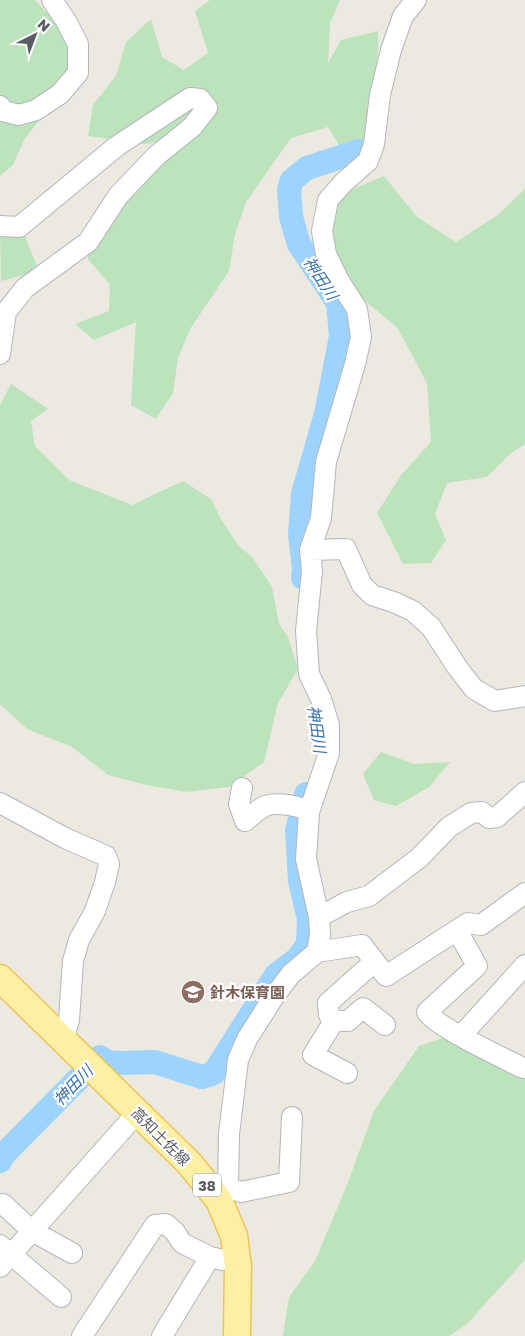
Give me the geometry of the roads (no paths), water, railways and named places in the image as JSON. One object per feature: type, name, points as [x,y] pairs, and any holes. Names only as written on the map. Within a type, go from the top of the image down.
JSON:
[{"type":"main road","name":"高知土佐線","points":[[2,985],[63,1040],[189,1163],[224,1194],[234,1236],[238,1266],[236,1336]]},
{"type":"street","points":[[0,106],[2,111],[19,115],[36,110],[60,94],[78,73],[78,44],[52,0]]},
{"type":"street","points":[[317,952],[320,935],[319,917],[306,859],[309,812],[329,753],[329,725],[321,699],[309,674],[306,631],[312,571],[310,550],[320,518],[326,462],[355,364],[361,337],[357,309],[339,281],[326,254],[322,230],[328,200],[338,188],[368,161],[374,144],[380,95],[391,50],[403,16],[416,0]]},
{"type":"street","points":[[0,226],[19,227],[117,146],[190,98],[200,99],[207,108],[192,127],[156,156],[118,196],[88,242],[25,288],[6,312],[0,354]]},
{"type":"street","points":[[310,550],[346,549],[362,585],[372,595],[413,611],[432,627],[457,667],[474,689],[495,701],[525,696]]},
{"type":"street","points":[[242,788],[239,804],[246,821],[266,806],[281,805],[305,809],[309,812]]},
{"type":"street","points":[[319,917],[347,902],[369,896],[419,858],[450,827],[471,812],[482,812],[490,818],[497,817],[525,792]]},
{"type":"street","points":[[0,804],[65,838],[106,856],[109,864],[95,911],[79,940],[73,961],[69,1020],[63,1040]]},
{"type":"street","points":[[292,1117],[289,1182],[224,1194],[238,1060],[247,1040],[275,995],[291,974],[317,952],[362,945],[386,976],[468,923],[481,925],[525,893]]},
{"type":"street","points":[[457,930],[477,966],[427,1012],[430,1018],[461,1036],[525,1068]]},
{"type":"street","points":[[374,962],[328,1003],[328,1015],[334,1021],[348,1021],[363,1008],[385,1025]]},
{"type":"street","points":[[461,1036],[525,965]]},
{"type":"street","points":[[334,1021],[313,1055],[348,1073]]},
{"type":"street","points":[[61,1298],[4,1256],[32,1231],[137,1113]]},
{"type":"street","points":[[3,1204],[32,1231],[72,1253]]},
{"type":"street","points":[[82,1336],[154,1225],[166,1224],[175,1232],[182,1244],[210,1257],[238,1266]]},
{"type":"street","points":[[162,1336],[210,1257]]},
{"type":"waterway","name":"神田川","points":[[303,578],[304,570],[300,534],[303,494],[326,414],[341,336],[338,303],[299,244],[291,217],[289,189],[292,180],[307,168],[359,151]]},
{"type":"waterway","name":"神田川","points":[[0,1161],[5,1153],[100,1057],[107,1062],[155,1062],[202,1077],[214,1073],[276,975],[297,959],[308,944],[309,919],[300,881],[297,831],[306,794]]},
{"type":"place","name":"針木保育園","points":[[193,992]]}]
